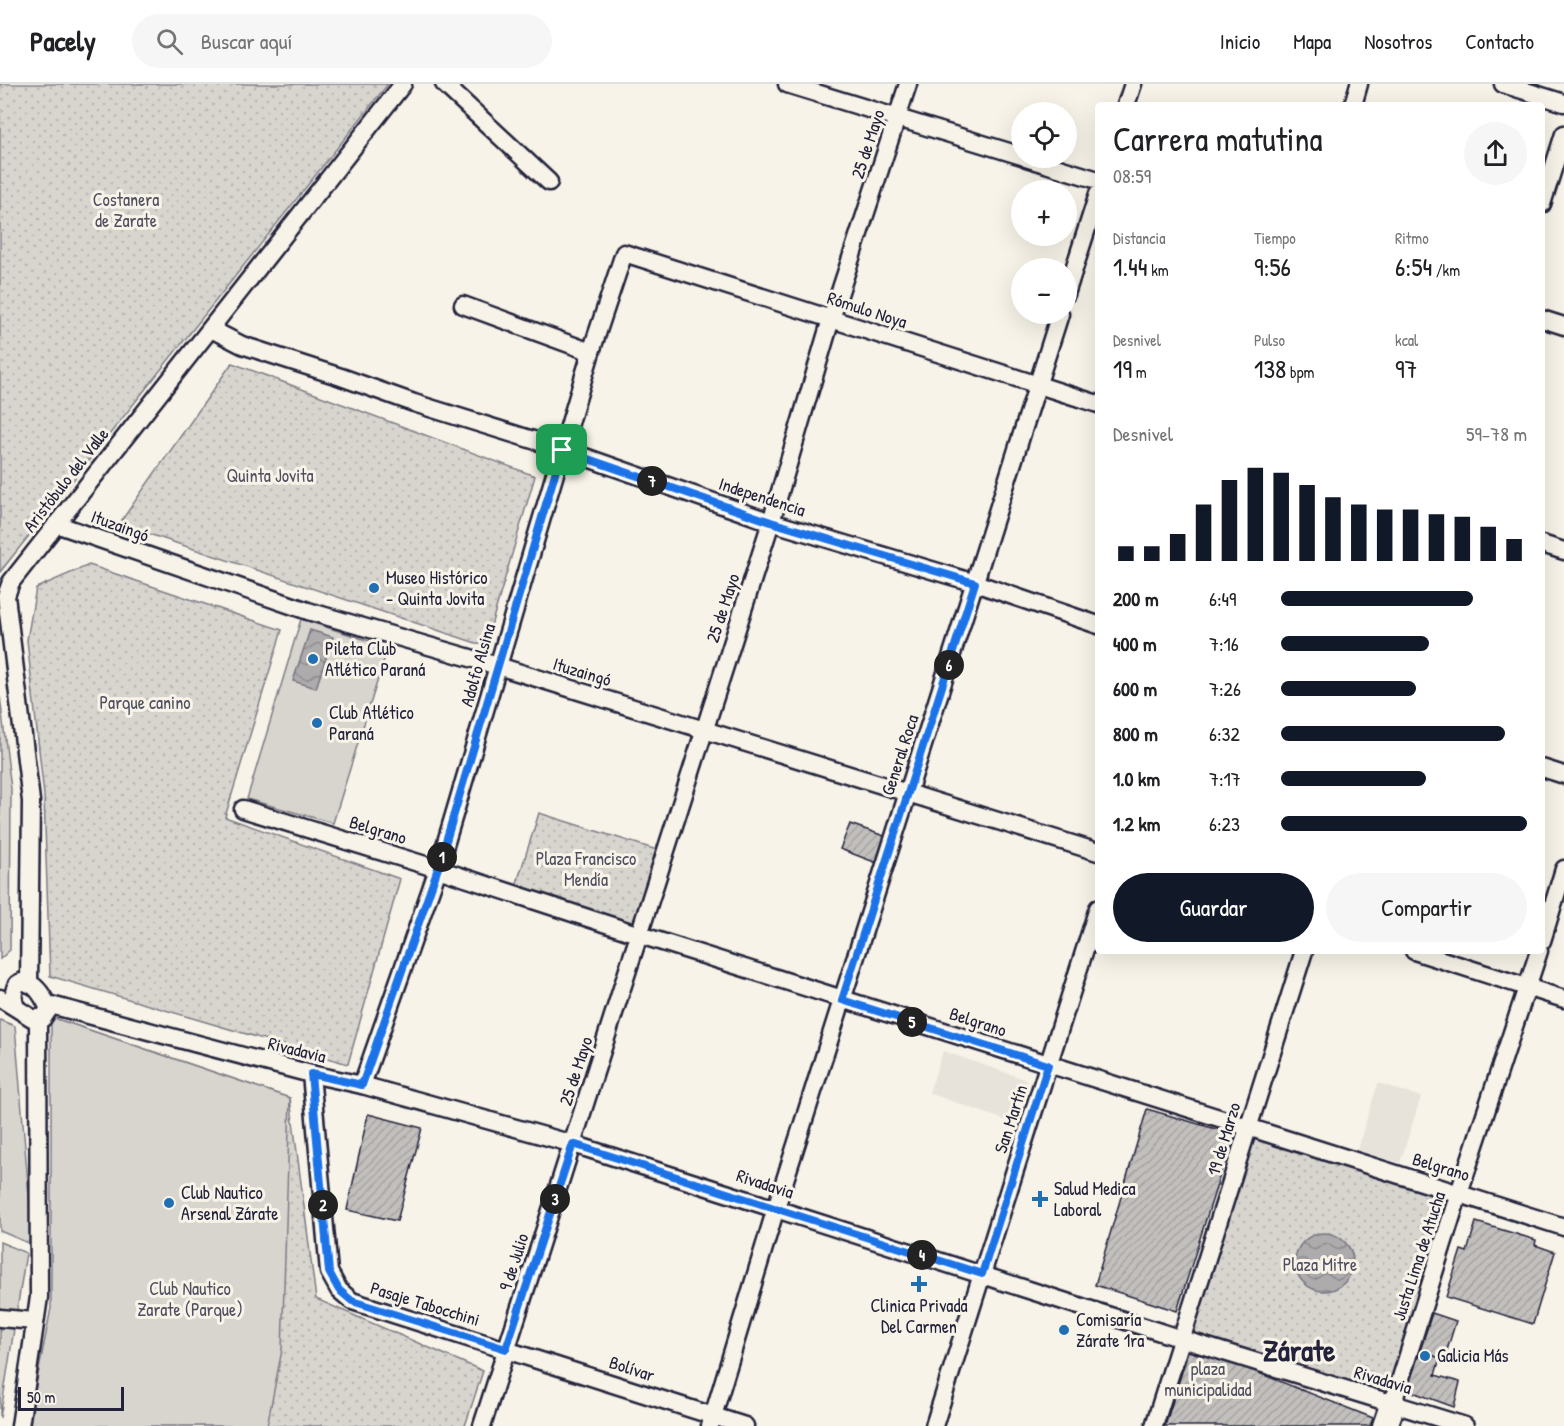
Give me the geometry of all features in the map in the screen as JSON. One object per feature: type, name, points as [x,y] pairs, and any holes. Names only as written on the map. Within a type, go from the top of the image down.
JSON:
[{"type":"street","name":"Aristóbulo del Valle","points":[[15,985],[31,801],[5,615],[7,581],[56,524],[403,84]]},
{"type":"street","points":[[444,84],[549,182]]},
{"type":"street","points":[[787,84],[1011,153]]},
{"type":"street","name":"25 de Mayo","points":[[573,1144],[771,522],[831,319],[908,84]]},
{"type":"street","points":[[1127,102],[1133,84]]},
{"type":"street","points":[[1354,102],[1359,84]]},
{"type":"street","points":[[1503,84],[1564,103]]},
{"type":"street","points":[[1545,194],[1564,134]]},
{"type":"street","points":[[1059,168],[1095,179]]},
{"type":"street","points":[[1077,260],[1095,203]]},
{"type":"street","name":"Rómulo Noya","points":[[624,253],[1095,403]]},
{"type":"street","name":"Adolfo Alsina","points":[[362,1085],[438,868],[591,352],[624,253]]},
{"type":"street","points":[[463,305],[591,352]]},
{"type":"street","points":[[1545,320],[1564,326]]},
{"type":"street","name":"General Roca","points":[[711,1421],[776,1208],[1057,324]]},
{"type":"street","name":"Independencia","points":[[211,329],[243,345],[414,403],[562,450],[771,522],[975,583],[1095,624]]},
{"type":"street","name":"Ituzaingó","points":[[56,524],[308,611],[498,666],[1095,851]]},
{"type":"street","points":[[1545,545],[1564,551]]},
{"type":"street","points":[[1545,769],[1564,775]]},
{"type":"street","name":"Belgrano","points":[[243,809],[438,868],[842,1000],[1564,1227]]},
{"type":"street","points":[[1545,931],[1564,868]]},
{"type":"street","name":"San Martín","points":[[934,1426],[1095,917]]},
{"type":"street","name":"19 de Marzo","points":[[1154,1426],[1303,954]]},
{"type":"street","points":[[1424,954],[1564,999]]},
{"type":"street","name":"Justa Lima de Atucha","points":[[1393,1403],[1538,954]]},
{"type":"street","points":[[0,998],[32,1018],[44,1018],[49,1009],[33,986],[15,985],[12,998],[16,1007]]},
{"type":"street","name":"Rivadavia","points":[[47,1004],[311,1074],[362,1085],[573,1144],[1182,1339],[1465,1426]]},
{"type":"street","points":[[20,1426],[39,1297],[38,1019]]},
{"type":"street","name":"Pasaje Tabocchini","points":[[311,1074],[329,1272],[339,1290],[352,1301],[363,1305],[506,1349]]},
{"type":"street","name":"9 de Julio","points":[[482,1426],[573,1144]]},
{"type":"street","points":[[0,1318],[34,1321]]},
{"type":"street","name":"Bolívar","points":[[506,1349],[711,1421],[745,1426]]},
{"type":"street","points":[[1385,1426],[1393,1403]]},
{"type":"shaded area","points":[[943,1051],[1027,1080],[1013,1123],[929,1093]]},
{"type":"shaded area","points":[[1378,1083],[1421,1097],[1400,1163],[1357,1150]]},
{"type":"green space","name":"Costanera de Zarate","points":[[0,84],[388,84],[0,572]]},
{"type":"green space","name":"Quinta Jovita","points":[[232,363],[535,476],[485,646],[119,524]]},
{"type":"green space","name":"Parque canino","points":[[89,565],[282,630],[225,817],[400,879],[348,1064],[50,976],[44,795],[27,640],[36,588]]},
{"type":"green space","name":"Club Atlético Paraná","points":[[301,619],[388,647],[333,823],[247,799]]},
{"type":"green space","points":[[0,696],[11,789],[10,950],[0,959]]},
{"type":"green space","name":"Plaza Francisco Mendía","points":[[539,813],[657,850],[634,926],[515,889]]},
{"type":"green space","name":"Club Nautico Arsenal Zárate","points":[[51,1017],[290,1098],[316,1299],[483,1371],[465,1426],[45,1426],[64,1300]]},
{"type":"green space","name":"Club Nautico Arsenal Zárate","points":[[51,1017],[290,1098],[282,1350],[267,1426],[28,1426],[51,1308]]},
{"type":"green space","points":[[0,1020],[15,1026],[33,1245],[0,1231]]},
{"type":"green space","name":"Plaza Mitre","points":[[1260,1138],[1442,1193],[1447,1199],[1449,1207],[1392,1391],[1387,1394],[1196,1337],[1192,1332],[1253,1139]]},
{"type":"green space","points":[[0,1242],[26,1253],[0,1418]]},
{"type":"water","name":"Pileta Club Atlético Paraná","points":[[310,630],[333,637],[316,688],[293,681]]},
{"type":"water","points":[[1318,1233],[1330,1233],[1345,1241],[1353,1256],[1353,1268],[1345,1283],[1330,1291],[1318,1291],[1303,1283],[1295,1268],[1295,1256],[1303,1241]]},
{"type":"building","points":[[850,824],[887,837],[877,863],[840,849]]},
{"type":"building","points":[[1147,1109],[1233,1134],[1177,1311],[1095,1285]]},
{"type":"building","points":[[368,1114],[422,1128],[397,1221],[347,1210]]},
{"type":"building","points":[[1476,1222],[1536,1240],[1535,1245],[1555,1252],[1533,1324],[1446,1297],[1461,1250],[1467,1252]]},
{"type":"building","points":[[1432,1313],[1456,1321],[1444,1360],[1420,1351]]},
{"type":"building","points":[[1185,1344],[1373,1418],[1370,1426],[1165,1426],[1186,1359]]},
{"type":"building","points":[[1420,1351],[1440,1358],[1435,1375],[1460,1382],[1454,1407],[1407,1390]]},
{"type":"place","name":"Museo Histórico - Quinta Jovita","points":[[374,588]]},
{"type":"place","name":"Pileta Club Atlético Paraná","points":[[313,659]]},
{"type":"place","name":"Club Atlético Paraná","points":[[317,723]]},
{"type":"place","name":"Salud Medica Laboral","points":[[1040,1199]]},
{"type":"place","name":"Club Nautico Arsenal Zárate","points":[[169,1203]]},
{"type":"place","name":"Clinica Privada Del Carmen","points":[[919,1284]]},
{"type":"place","name":"Comisaría Zárate 1ra","points":[[1064,1330]]},
{"type":"place","name":"Galicia Más","points":[[1425,1356]]},
{"type":"district","name":"Zárate","points":[[1299,1351]]},
{"type":"route","points":[[562,450],[771,522],[975,583],[842,1000],[1048,1065],[982,1274],[573,1144],[506,1349],[352,1301],[339,1290],[329,1272],[311,1074],[362,1085],[438,868],[562,450]]},
{"type":"park label","name":"Club Nautico Zarate (Parque)","points":[[190,1299]]},
{"type":"park label","name":"plaza municipalidad","points":[[1208,1379]]}]
